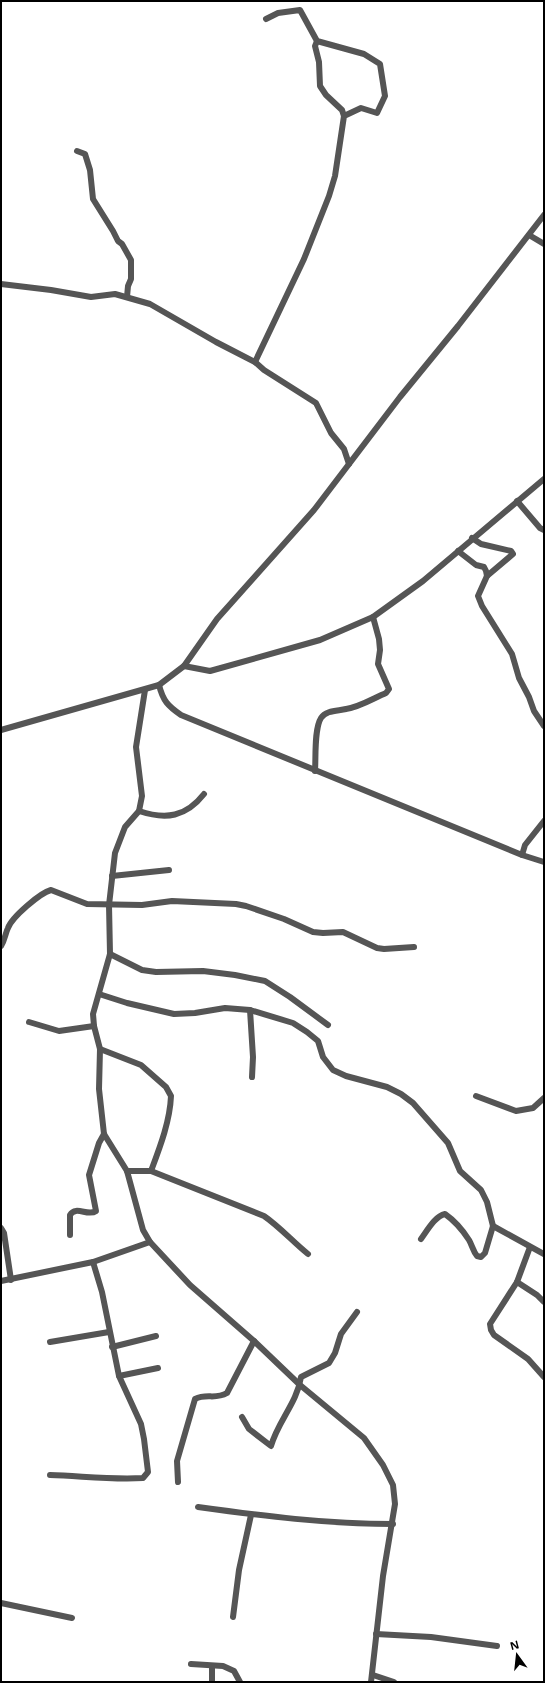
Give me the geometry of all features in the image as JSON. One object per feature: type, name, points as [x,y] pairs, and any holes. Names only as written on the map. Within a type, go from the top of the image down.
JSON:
[{"type":"street","points":[[266,19],[278,13],[300,10],[318,41],[364,54],[380,64],[385,96],[377,113],[361,108],[344,116]]},
{"type":"street","points":[[255,362],[304,259],[336,176],[344,116],[342,110],[326,95],[320,86],[319,62],[315,46],[318,41]]},
{"type":"street","points":[[77,151],[86,154],[90,170],[92,194],[95,203],[114,231],[118,241],[122,244],[132,260],[131,279],[128,286],[127,297]]},
{"type":"street","points":[[1,730],[145,690],[159,685],[184,666],[217,619],[314,510],[544,215]]},
{"type":"street","points":[[529,235],[544,244]]},
{"type":"street","points":[[1,284],[52,290],[91,297],[115,294],[150,304],[216,342],[255,362],[264,370],[316,403],[330,433],[344,449],[349,464]]},
{"type":"street","points":[[184,666],[210,671],[320,640],[373,617],[423,581],[472,538],[544,479]]},
{"type":"street","points":[[517,501],[540,528],[544,530]]},
{"type":"street","points":[[472,538],[481,544],[511,551],[512,554],[487,576],[478,596],[482,606],[512,654],[519,678],[529,697],[534,711],[544,726]]},
{"type":"street","points":[[458,551],[476,565],[484,568],[487,576]]},
{"type":"street","points":[[315,771],[318,728],[323,715],[329,712],[348,709],[386,693],[389,689],[378,664],[380,650],[379,639],[373,617]]},
{"type":"street","points":[[159,685],[169,706],[181,715],[522,855],[544,862]]},
{"type":"street","points":[[145,690],[136,747],[142,796],[139,811],[125,827],[115,853],[109,905],[110,954],[93,1014],[94,1026],[100,1049],[99,1089],[104,1134],[127,1171],[143,1230],[150,1242],[190,1285],[300,1384],[364,1438],[383,1465],[393,1486],[395,1504],[393,1524],[382,1576],[373,1675],[371,1682]]},
{"type":"street","points":[[139,811],[150,815],[164,816],[179,814],[195,805],[204,794]]},
{"type":"street","points":[[522,855],[525,845],[544,821]]},
{"type":"street","points":[[112,876],[168,870]]},
{"type":"street","points":[[1,946],[13,920],[46,892],[51,890],[81,903],[142,905],[172,901],[236,904],[284,919],[313,932],[342,932],[377,948],[414,947]]},
{"type":"street","points":[[110,954],[142,970],[156,972],[203,971],[265,981],[328,1025]]},
{"type":"street","points":[[99,994],[127,1003],[174,1014],[195,1013],[226,1008],[250,1010],[293,1023],[318,1041],[323,1057],[327,1064],[334,1070],[346,1076],[386,1087],[401,1094],[413,1103],[448,1142],[460,1171],[481,1190],[487,1202],[493,1226],[485,1253],[481,1257],[477,1256],[474,1252],[469,1240],[456,1222],[445,1214],[440,1215],[421,1240]]},
{"type":"street","points":[[250,1010],[253,1058],[252,1077]]},
{"type":"street","points":[[29,1022],[59,1031],[94,1026]]},
{"type":"street","points":[[100,1049],[141,1065],[166,1087],[171,1096],[171,1105],[165,1129],[151,1171]]},
{"type":"street","points":[[476,1096],[516,1111],[533,1108],[544,1098]]},
{"type":"street","points":[[70,1235],[70,1220],[72,1212],[75,1210],[91,1213],[96,1211],[89,1175],[99,1143],[104,1134]]},
{"type":"street","points":[[127,1171],[151,1171],[264,1216],[275,1223],[289,1238],[308,1254]]},
{"type":"street","points":[[493,1226],[544,1254]]},
{"type":"street","points":[[1,1228],[4,1233],[11,1280]]},
{"type":"street","points":[[1,1281],[93,1262],[150,1242]]},
{"type":"street","points":[[530,1247],[517,1282],[490,1324],[494,1335],[528,1359],[544,1377]]},
{"type":"street","points":[[50,1475],[86,1476],[108,1480],[143,1478],[148,1472],[141,1424],[119,1376],[102,1292],[93,1262]]},
{"type":"street","points":[[517,1282],[537,1295],[544,1302]]},
{"type":"street","points":[[242,1417],[249,1428],[271,1446],[275,1433],[299,1389],[300,1377],[329,1363],[335,1353],[341,1334],[357,1312]]},
{"type":"street","points":[[50,1342],[109,1332]]},
{"type":"street","points":[[112,1347],[156,1336]]},
{"type":"street","points":[[178,1482],[177,1461],[195,1399],[200,1397],[220,1397],[227,1393],[254,1341]]},
{"type":"street","points":[[119,1376],[158,1368]]},
{"type":"street","points":[[198,1507],[251,1515],[353,1524],[393,1524]]},
{"type":"street","points":[[233,1617],[239,1570],[251,1515]]},
{"type":"street","points":[[1,1603],[72,1618]]},
{"type":"street","points":[[376,1634],[431,1637],[497,1646]]},
{"type":"street","points":[[191,1664],[223,1666],[234,1671],[240,1682]]},
{"type":"street","points":[[212,1666],[212,1682]]},
{"type":"street","points":[[373,1675],[394,1682]]}]
